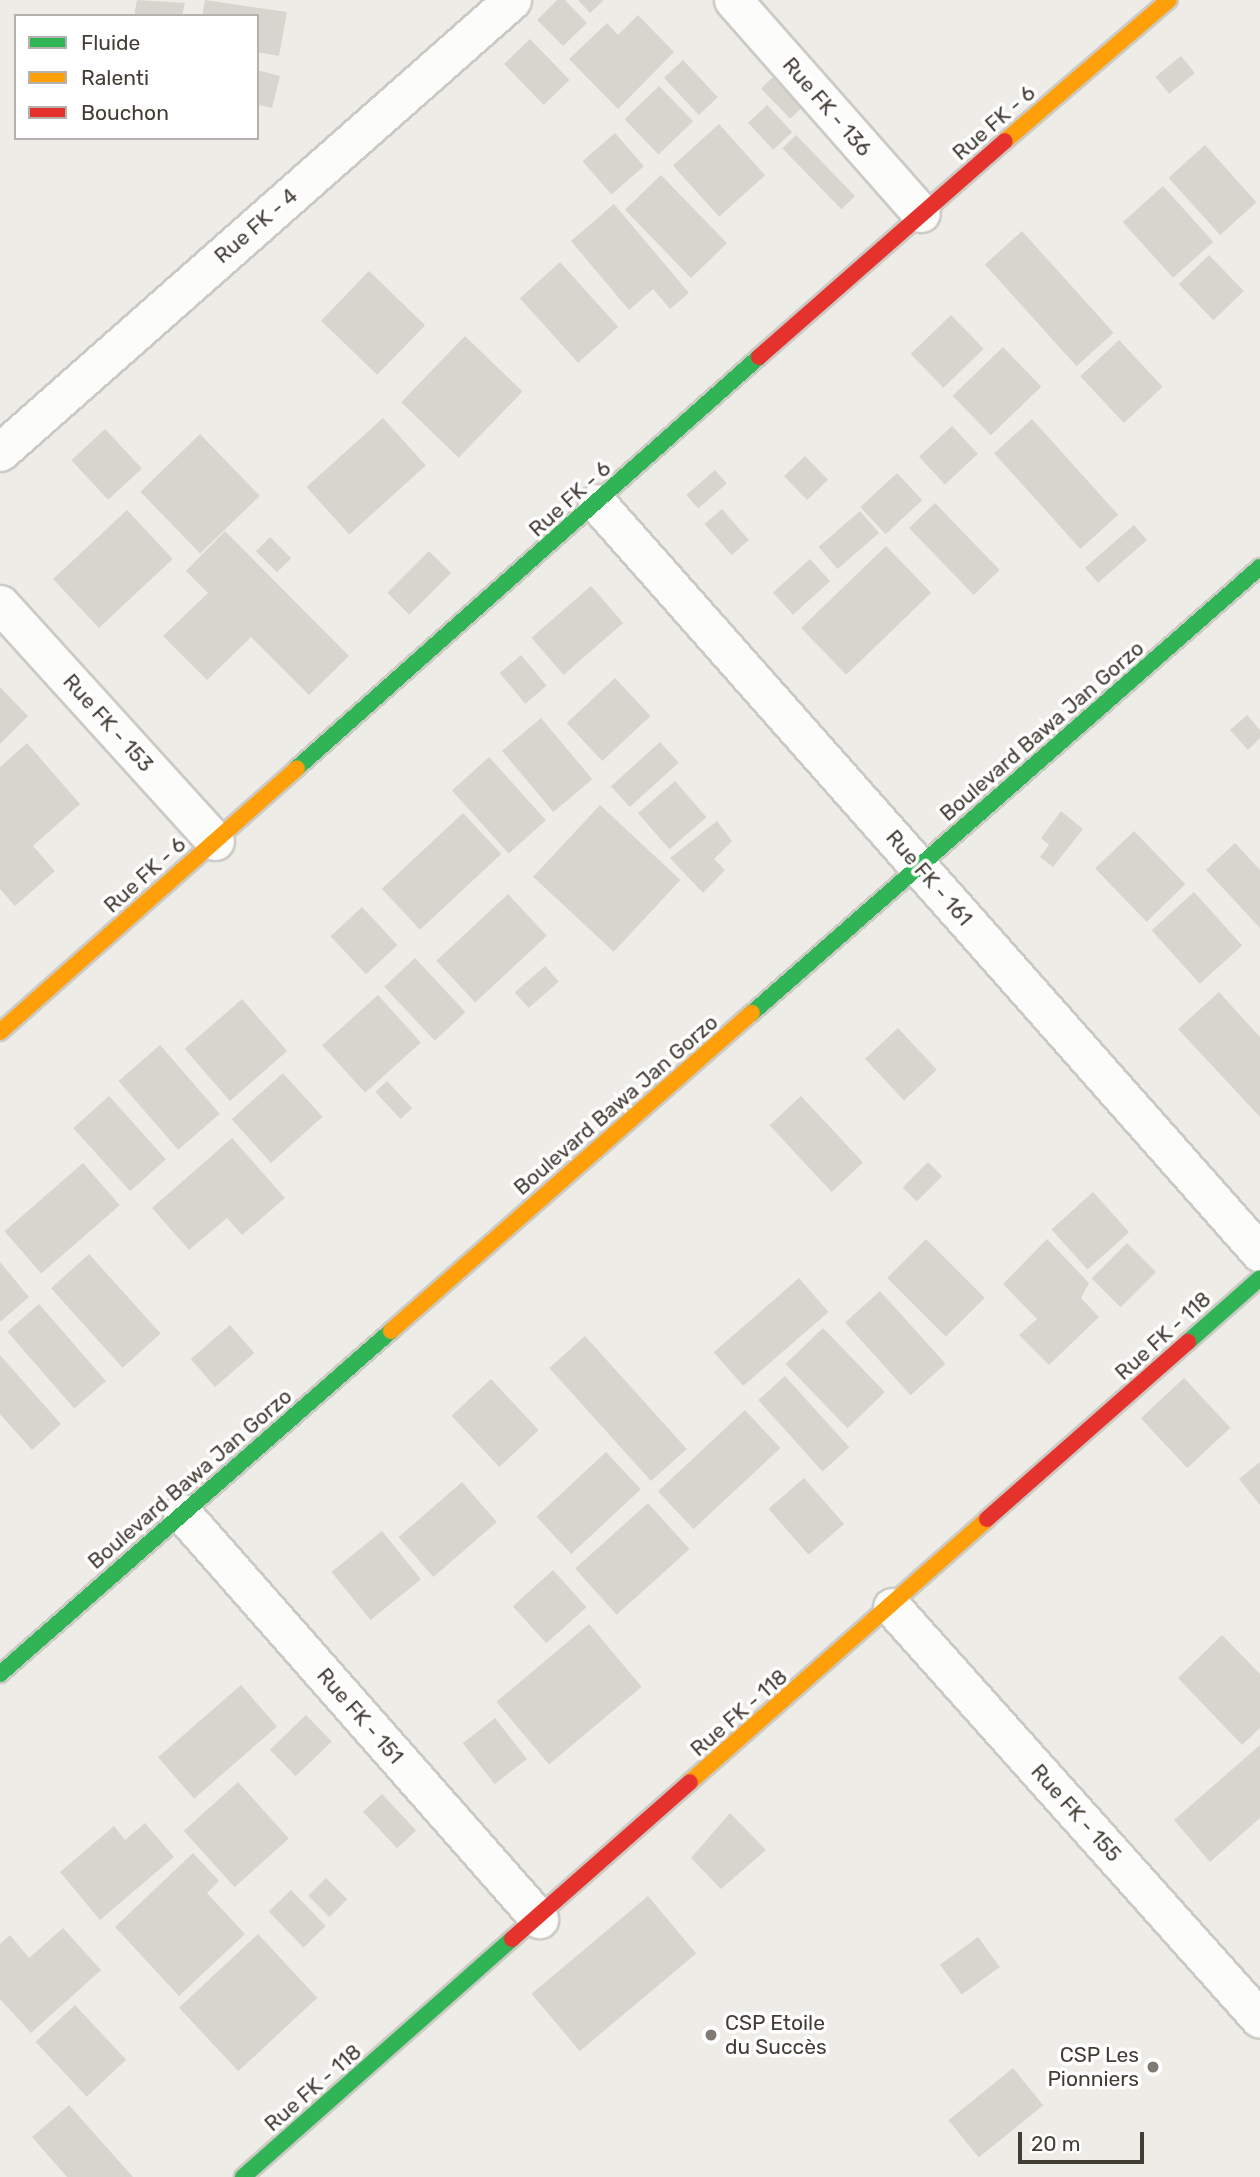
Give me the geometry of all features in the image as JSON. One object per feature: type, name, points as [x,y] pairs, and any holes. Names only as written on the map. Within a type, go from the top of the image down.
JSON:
[{"type":"street","name":"Rue FK - 4","points":[[0,452],[512,0]]},
{"type":"street","name":"Rue FK - 136","points":[[733,0],[922,214]]},
{"type":"street","name":"Rue FK - 6","points":[[0,1032],[922,214],[1168,0]]},
{"type":"street","name":"Rue FK - 161","points":[[597,503],[1260,1253]]},
{"type":"street","name":"Boulevard Bawa Jan Gorzo","points":[[0,1674],[1260,567]]},
{"type":"street","name":"Rue FK - 153","points":[[0,604],[215,841]]},
{"type":"street","name":"Rue FK - 118","points":[[243,2177],[892,1607],[1260,1278]]},
{"type":"street","name":"Rue FK - 151","points":[[182,1513],[539,1919]]},
{"type":"street","name":"Rue FK - 155","points":[[892,1607],[1260,2019]]},
{"type":"building","points":[[137,0],[185,3],[182,14],[134,14]]},
{"type":"building","points":[[205,0],[287,12],[279,56],[259,52],[259,14],[202,14]]},
{"type":"building","points":[[557,0],[565,0],[587,23],[563,46],[537,20]]},
{"type":"building","points":[[578,0],[604,0],[590,13]]},
{"type":"building","points":[[638,15],[674,52],[618,109],[569,59],[607,23],[618,35]]},
{"type":"building","points":[[530,39],[570,80],[544,105],[504,64]]},
{"type":"building","points":[[1181,56],[1195,73],[1169,94],[1155,77]]},
{"type":"building","points":[[683,60],[718,97],[699,115],[664,78]]},
{"type":"building","points":[[259,71],[280,76],[272,108],[259,107]]},
{"type":"building","points":[[774,76],[803,106],[790,119],[761,89]]},
{"type":"building","points":[[659,86],[693,121],[659,155],[624,119]]},
{"type":"building","points":[[767,105],[792,132],[773,150],[748,123]]},
{"type":"building","points":[[719,124],[765,175],[719,217],[673,165]]},
{"type":"building","points":[[615,133],[644,166],[611,194],[583,161]]},
{"type":"building","points":[[796,135],[855,196],[841,209],[782,148]]},
{"type":"building","points":[[1205,145],[1257,202],[1220,235],[1169,178]]},
{"type":"building","points":[[661,175],[727,243],[691,278],[625,210]]},
{"type":"building","points":[[1163,186],[1213,242],[1173,278],[1123,222]]},
{"type":"building","points":[[614,204],[689,293],[670,309],[653,289],[629,310],[571,241]]},
{"type":"building","points":[[1022,231],[1114,333],[1077,366],[985,264]]},
{"type":"building","points":[[1209,255],[1244,291],[1214,320],[1179,284]]},
{"type":"building","points":[[560,262],[618,327],[578,363],[520,298]]},
{"type":"building","points":[[369,271],[425,325],[377,375],[321,321]]},
{"type":"building","points":[[951,315],[984,349],[943,388],[911,354]]},
{"type":"building","points":[[465,336],[523,392],[459,458],[401,402]]},
{"type":"building","points":[[1119,340],[1163,387],[1124,423],[1080,376]]},
{"type":"building","points":[[1003,347],[1041,387],[991,435],[953,396]]},
{"type":"building","points":[[383,418],[426,466],[349,534],[306,487]]},
{"type":"building","points":[[1032,419],[1118,515],[1080,549],[994,453]]},
{"type":"building","points":[[952,426],[978,454],[945,484],[919,457]]},
{"type":"building","points":[[105,429],[142,468],[108,500],[71,460]]},
{"type":"building","points":[[200,434],[260,496],[200,554],[140,492]]},
{"type":"building","points":[[805,456],[828,480],[807,500],[784,476]]},
{"type":"building","points":[[715,470],[727,484],[698,509],[686,495]]},
{"type":"building","points":[[897,473],[922,500],[886,534],[860,507]]},
{"type":"building","points":[[935,503],[1000,570],[974,595],[909,528]]},
{"type":"building","points":[[722,509],[749,540],[732,555],[705,524]]},
{"type":"building","points":[[127,510],[173,559],[99,628],[53,579]]},
{"type":"building","points":[[860,511],[879,533],[838,569],[818,547]]},
{"type":"building","points":[[1134,525],[1147,540],[1098,583],[1085,568]]},
{"type":"building","points":[[225,531],[349,656],[309,695],[251,637],[207,680],[163,636],[208,593],[186,571]]},
{"type":"building","points":[[270,537],[291,558],[277,572],[256,551]]},
{"type":"building","points":[[886,546],[931,593],[846,675],[801,628]]},
{"type":"building","points":[[429,551],[451,573],[409,615],[387,593]]},
{"type":"building","points":[[810,559],[830,581],[793,615],[773,592]]},
{"type":"building","points":[[591,586],[623,623],[564,675],[531,638]]},
{"type":"building","points":[[521,655],[547,686],[525,704],[500,673]]},
{"type":"building","points":[[615,678],[650,716],[602,761],[567,723]]},
{"type":"building","points":[[0,687],[28,716],[0,744]]},
{"type":"building","points":[[1247,715],[1260,730],[1260,738],[1248,750],[1230,730]]},
{"type":"building","points":[[541,718],[592,779],[553,812],[502,751]]},
{"type":"building","points":[[660,742],[679,763],[630,807],[611,786]]},
{"type":"building","points":[[27,743],[80,804],[33,846],[55,871],[15,906],[0,889],[0,767]]},
{"type":"building","points":[[489,757],[546,820],[509,854],[452,790]]},
{"type":"building","points":[[675,781],[706,817],[670,849],[638,813]]},
{"type":"building","points":[[600,805],[680,880],[614,952],[533,877]]},
{"type":"building","points":[[1061,811],[1083,829],[1053,867],[1040,857],[1049,845],[1041,838]]},
{"type":"building","points":[[463,813],[501,854],[420,930],[382,889]]},
{"type":"building","points":[[717,821],[732,841],[714,859],[725,870],[703,893],[670,858]]},
{"type":"building","points":[[1134,831],[1185,884],[1147,922],[1095,869]]},
{"type":"building","points":[[1235,843],[1260,870],[1260,928],[1206,870]]},
{"type":"building","points":[[1194,892],[1242,946],[1200,984],[1152,930]]},
{"type":"building","points":[[508,894],[547,936],[475,1003],[436,961]]},
{"type":"building","points":[[362,907],[397,945],[366,974],[331,936]]},
{"type":"building","points":[[415,958],[465,1012],[435,1041],[384,987]]},
{"type":"building","points":[[545,966],[559,982],[529,1008],[515,992]]},
{"type":"building","points":[[1219,992],[1260,1037],[1260,1117],[1178,1029]]},
{"type":"building","points":[[378,995],[421,1043],[365,1093],[322,1045]]},
{"type":"building","points":[[242,999],[287,1051],[230,1101],[185,1049]]},
{"type":"building","points":[[898,1028],[937,1070],[904,1100],[865,1059]]},
{"type":"building","points":[[160,1045],[220,1114],[178,1150],[118,1081]]},
{"type":"building","points":[[283,1073],[322,1117],[271,1163],[232,1119]]},
{"type":"building","points":[[387,1081],[412,1108],[401,1119],[375,1092]]},
{"type":"building","points":[[109,1096],[166,1159],[130,1191],[73,1128]]},
{"type":"building","points":[[801,1096],[863,1163],[832,1192],[770,1125]]},
{"type":"building","points":[[232,1138],[285,1198],[242,1235],[227,1218],[189,1250],[152,1208]]},
{"type":"building","points":[[928,1162],[942,1176],[917,1202],[903,1187]]},
{"type":"building","points":[[83,1163],[120,1205],[41,1273],[5,1231]]},
{"type":"building","points":[[1093,1192],[1129,1232],[1088,1270],[1051,1229]]},
{"type":"building","points":[[926,1239],[985,1298],[946,1337],[887,1278]]},
{"type":"building","points":[[1047,1239],[1089,1283],[1081,1298],[1099,1317],[1049,1365],[1019,1335],[1037,1319],[1003,1284]]},
{"type":"building","points":[[1127,1243],[1156,1272],[1121,1307],[1092,1278]]},
{"type":"building","points":[[89,1254],[161,1334],[123,1368],[51,1288]]},
{"type":"building","points":[[0,1262],[29,1297],[0,1322]]},
{"type":"building","points":[[799,1278],[829,1312],[743,1386],[714,1352]]},
{"type":"building","points":[[880,1291],[946,1364],[911,1395],[845,1322]]},
{"type":"building","points":[[39,1304],[106,1381],[74,1409],[7,1332]]},
{"type":"building","points":[[230,1325],[254,1353],[215,1387],[191,1359]]},
{"type":"building","points":[[823,1328],[885,1392],[847,1428],[786,1364]]},
{"type":"building","points":[[585,1336],[687,1449],[651,1481],[549,1368]]},
{"type":"building","points":[[0,1355],[61,1424],[32,1450],[0,1414]]},
{"type":"building","points":[[785,1376],[849,1447],[822,1471],[758,1400]]},
{"type":"building","points":[[1184,1378],[1230,1428],[1187,1468],[1141,1418]]},
{"type":"building","points":[[491,1379],[539,1430],[499,1467],[452,1416]]},
{"type":"building","points":[[745,1410],[780,1448],[693,1529],[658,1491]]},
{"type":"building","points":[[606,1452],[641,1489],[571,1554],[537,1517]]},
{"type":"building","points":[[1260,1462],[1260,1505],[1239,1479]]},
{"type":"building","points":[[804,1478],[844,1524],[809,1555],[769,1509]]},
{"type":"building","points":[[462,1482],[497,1522],[433,1577],[399,1537]]},
{"type":"building","points":[[648,1503],[689,1549],[617,1615],[575,1569]]},
{"type":"building","points":[[382,1531],[421,1579],[371,1620],[331,1572]]},
{"type":"building","points":[[553,1570],[586,1607],[546,1643],[513,1606]]},
{"type":"building","points":[[589,1624],[642,1687],[549,1765],[496,1702]]},
{"type":"building","points":[[1222,1635],[1260,1674],[1260,1728],[1242,1745],[1178,1678]]},
{"type":"building","points":[[241,1685],[277,1727],[194,1799],[158,1757]]},
{"type":"building","points":[[306,1715],[332,1742],[296,1776],[270,1750]]},
{"type":"building","points":[[495,1718],[527,1759],[495,1784],[463,1743]]},
{"type":"building","points":[[1260,1745],[1260,1818],[1210,1862],[1174,1820]]},
{"type":"building","points":[[238,1782],[289,1838],[235,1887],[184,1831]]},
{"type":"building","points":[[382,1794],[416,1831],[397,1848],[363,1812]]},
{"type":"building","points":[[730,1813],[766,1850],[721,1889],[691,1858]]},
{"type":"building","points":[[145,1823],[174,1857],[100,1920],[60,1872],[114,1826],[125,1840]]},
{"type":"building","points":[[193,1853],[219,1881],[207,1893],[245,1934],[179,1996],[115,1927]]},
{"type":"building","points":[[326,1878],[347,1899],[330,1917],[308,1896]]},
{"type":"building","points":[[291,1890],[326,1926],[303,1948],[269,1912]]},
{"type":"building","points":[[648,1896],[696,1953],[580,2051],[532,1994]]},
{"type":"building","points":[[63,1928],[101,1970],[31,2033],[0,1999],[0,1944],[10,1935],[29,1958]]},
{"type":"building","points":[[258,1934],[317,1998],[238,2071],[179,2008]]},
{"type":"building","points":[[978,1937],[1000,1967],[962,1995],[940,1965]]},
{"type":"building","points":[[75,2005],[126,2060],[87,2097],[36,2042]]},
{"type":"building","points":[[1013,2068],[1043,2105],[979,2158],[948,2120]]},
{"type":"building","points":[[69,2105],[133,2177],[67,2177],[32,2137]]},
{"type":"traffic: fast","points":[[297,768],[759,357]]},
{"type":"traffic: fast","points":[[752,1013],[1260,567]]},
{"type":"traffic: fast","points":[[1188,1342],[1260,1278]]},
{"type":"traffic: fast","points":[[0,1674],[391,1331]]},
{"type":"traffic: fast","points":[[243,2177],[512,1939]]},
{"type":"traffic: slow","points":[[1005,141],[1169,0]]},
{"type":"traffic: slow","points":[[0,1032],[297,768]]},
{"type":"traffic: slow","points":[[391,1331],[752,1013]]},
{"type":"traffic: slow","points":[[690,1782],[987,1519]]},
{"type":"traffic: jam","points":[[759,357],[1005,141]]},
{"type":"traffic: jam","points":[[987,1519],[1188,1342]]},
{"type":"traffic: jam","points":[[512,1939],[690,1782]]},
{"type":"place","name":"CSP Etoile du Succès","points":[[711,2035]]},
{"type":"place","name":"CSP Les Pionniers","points":[[1153,2067]]}]
